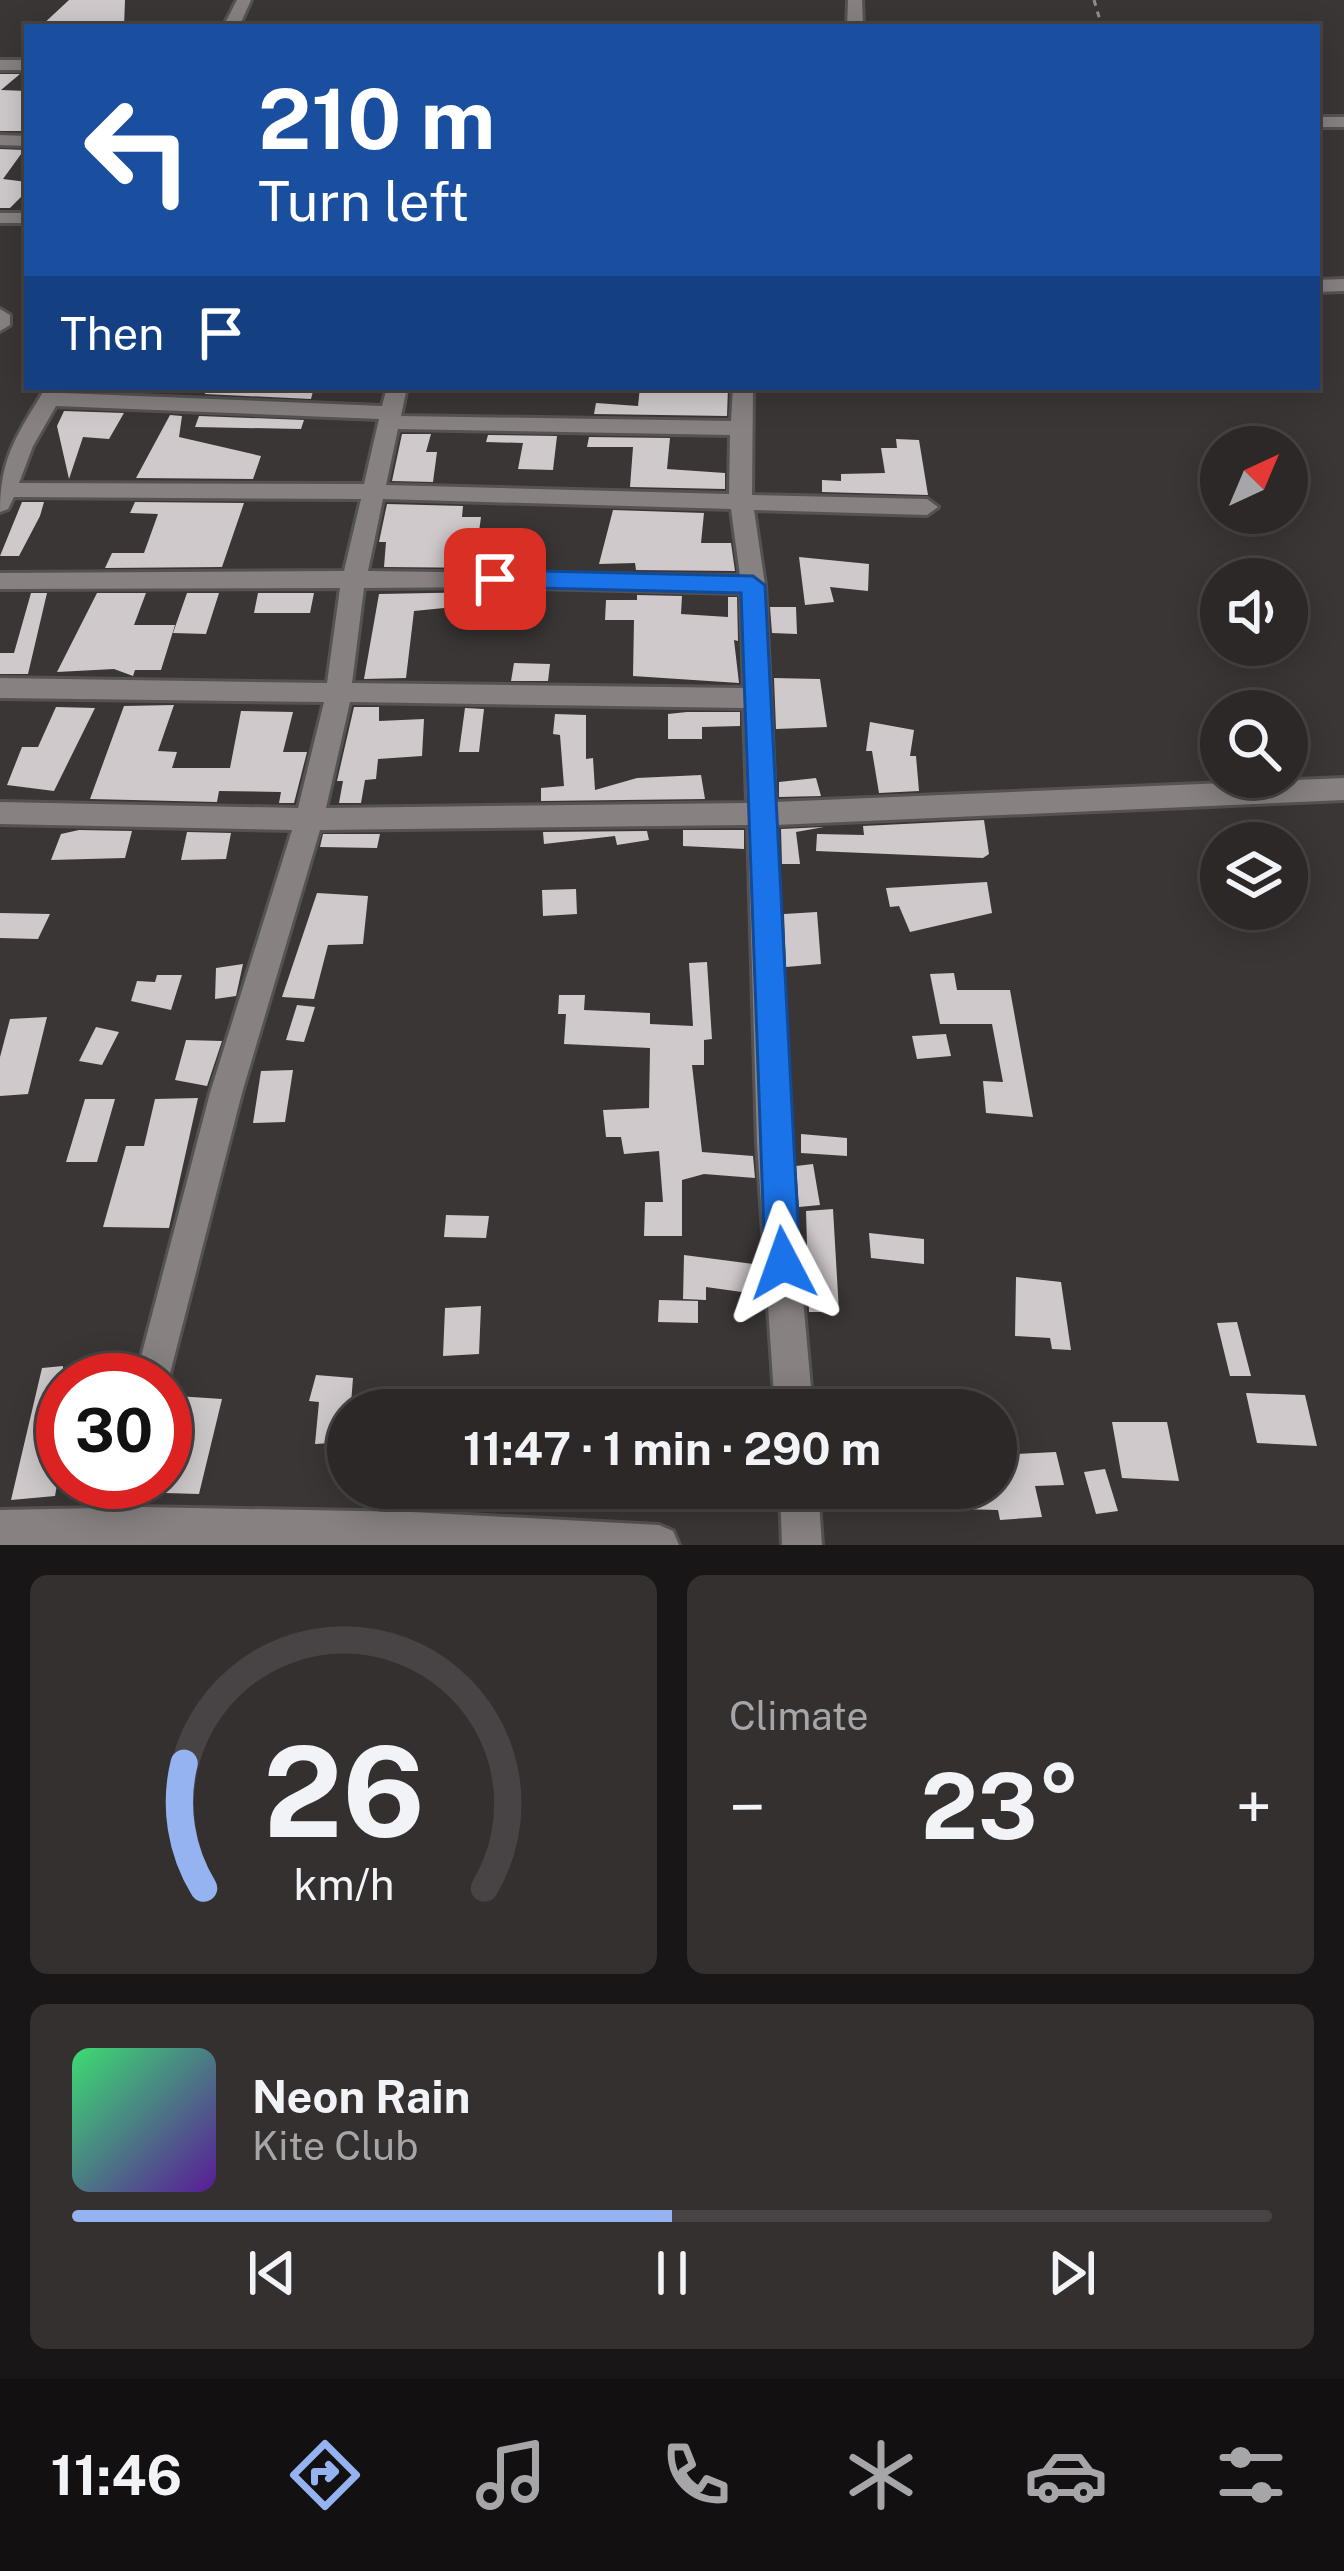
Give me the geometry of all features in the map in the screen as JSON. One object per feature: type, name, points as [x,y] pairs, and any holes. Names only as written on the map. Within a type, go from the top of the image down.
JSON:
[{"type":"street","points":[[0,315],[0,325]]},
{"type":"street","points":[[160,1353],[226,1093],[309,819],[339,692],[354,582],[396,390]]},
{"type":"street","points":[[743,390],[741,504],[753,585],[755,698],[765,814],[773,1143],[792,1389]]},
{"type":"street","points":[[739,428],[389,418],[52,393],[2,497],[374,493],[927,507]]},
{"type":"street","points":[[0,581],[753,585]]},
{"type":"street","points":[[0,688],[755,698]]},
{"type":"street","points":[[0,813],[309,819],[765,814],[1344,789]]},
{"type":"street","points":[[116,1525],[120,1509]]},
{"type":"street","points":[[800,1509],[802,1545]]},
{"type":"street","points":[[0,1530],[116,1525],[292,1537],[659,1545]]},
{"type":"building","points":[[69,0],[125,0],[124,24],[43,24]]},
{"type":"building","points":[[0,74],[20,74],[1,90],[24,91],[24,131],[0,131]]},
{"type":"building","points":[[0,149],[24,150],[3,179],[24,182],[24,194],[10,208],[0,208]]},
{"type":"building","points":[[206,390],[313,390],[311,399],[205,394]]},
{"type":"building","points":[[640,390],[728,390],[727,416],[594,414],[596,403],[638,406]]},
{"type":"building","points":[[64,411],[124,413],[109,439],[83,437],[69,479],[57,426]]},
{"type":"building","points":[[170,415],[182,416],[179,437],[261,456],[253,479],[136,478]]},
{"type":"building","points":[[199,416],[304,420],[301,429],[195,427]]},
{"type":"building","points":[[402,434],[431,434],[426,452],[437,452],[433,482],[392,481]]},
{"type":"building","points":[[488,435],[557,436],[553,470],[518,469],[523,443],[486,442]]},
{"type":"building","points":[[589,437],[670,438],[667,469],[725,473],[725,489],[630,487],[633,447],[587,447]]},
{"type":"building","points":[[896,439],[919,440],[928,495],[822,492],[822,480],[841,481],[841,474],[885,473],[881,448],[897,448]]},
{"type":"building","points":[[22,502],[44,502],[19,556],[0,556]]},
{"type":"building","points":[[135,502],[244,503],[222,567],[105,568],[112,553],[144,553],[158,514],[130,513]]},
{"type":"building","points":[[387,504],[463,506],[462,517],[481,517],[477,546],[498,548],[491,568],[384,567],[386,542],[379,542]]},
{"type":"building","points":[[613,510],[704,513],[701,543],[731,543],[735,571],[636,570],[635,563],[599,564]]},
{"type":"building","points":[[799,557],[869,564],[868,591],[830,587],[834,602],[805,605]]},
{"type":"building","points":[[484,592],[484,604],[414,611],[406,678],[364,679],[379,594]]},
{"type":"building","points":[[31,593],[47,593],[28,674],[0,674],[0,653],[14,653]]},
{"type":"building","points":[[97,593],[146,593],[134,625],[175,625],[161,670],[135,670],[133,676],[114,669],[57,672]]},
{"type":"building","points":[[187,593],[219,593],[206,634],[173,633]]},
{"type":"building","points":[[258,593],[314,593],[310,613],[254,613]]},
{"type":"building","points":[[637,595],[682,596],[681,614],[728,617],[728,597],[737,597],[738,641],[734,640],[739,683],[633,676],[634,620],[605,620],[606,600],[637,600]]},
{"type":"building","points":[[770,607],[796,607],[797,634],[772,633]]},
{"type":"building","points":[[514,663],[550,664],[548,681],[511,681]]},
{"type":"building","points":[[774,678],[820,679],[827,727],[776,729]]},
{"type":"building","points":[[174,705],[158,751],[177,752],[172,768],[230,768],[241,711],[293,712],[283,752],[307,752],[294,803],[279,803],[281,792],[219,791],[217,802],[90,799],[124,706]]},
{"type":"building","points":[[56,707],[95,708],[54,791],[7,785],[22,747],[38,747]]},
{"type":"building","points":[[354,707],[379,707],[379,721],[424,719],[422,756],[378,759],[376,779],[365,780],[361,803],[339,803],[343,781],[337,781]]},
{"type":"building","points":[[465,708],[484,709],[479,752],[459,752]]},
{"type":"building","points":[[740,712],[740,726],[702,727],[702,739],[668,739],[668,714]]},
{"type":"building","points":[[555,714],[586,715],[586,759],[593,758],[595,790],[637,778],[701,775],[705,799],[541,801],[541,788],[564,786],[560,735],[553,734]]},
{"type":"building","points":[[870,722],[914,730],[910,756],[916,756],[919,791],[879,793],[872,751],[866,751]]},
{"type":"building","points":[[816,778],[821,796],[779,797],[779,782]]},
{"type":"building","points":[[984,820],[989,854],[983,858],[816,851],[817,834],[864,835],[863,826]]},
{"type":"building","points":[[824,827],[796,832],[800,864],[782,864],[781,829]]},
{"type":"building","points":[[683,830],[744,830],[744,849],[683,846]]},
{"type":"building","points":[[132,831],[125,858],[51,860],[61,834]]},
{"type":"building","points":[[647,831],[649,840],[617,845],[615,836],[544,844],[543,832]]},
{"type":"building","points":[[187,832],[231,833],[226,859],[181,860]]},
{"type":"building","points":[[323,834],[380,834],[377,848],[320,847]]},
{"type":"building","points":[[987,882],[992,913],[910,932],[899,906],[890,907],[886,888]]},
{"type":"building","points":[[576,889],[577,914],[543,916],[542,890]]},
{"type":"building","points":[[317,893],[368,896],[363,944],[328,945],[314,999],[282,997]]},
{"type":"building","points":[[817,912],[821,964],[786,967],[784,914]]},
{"type":"building","points":[[0,913],[50,914],[38,939],[0,938]]},
{"type":"building","points":[[707,962],[712,1039],[704,1040],[704,1065],[692,1065],[702,1152],[753,1156],[755,1178],[704,1174],[682,1180],[682,1236],[644,1236],[645,1202],[663,1202],[659,1151],[624,1154],[621,1137],[606,1137],[603,1110],[649,1108],[650,1048],[564,1044],[566,1014],[558,1014],[559,995],[585,995],[584,1010],[650,1013],[650,1024],[693,1026],[689,963]]},
{"type":"building","points":[[243,964],[236,996],[215,999],[216,968]]},
{"type":"building","points":[[954,973],[957,990],[1010,990],[1033,1117],[986,1113],[983,1081],[1003,1082],[992,1024],[940,1024],[930,974]]},
{"type":"building","points":[[157,975],[182,975],[171,1010],[131,1001],[137,981],[155,982]]},
{"type":"building","points":[[297,1005],[315,1007],[304,1042],[286,1040]]},
{"type":"building","points":[[47,1017],[28,1094],[0,1096],[0,1057],[10,1019]]},
{"type":"building","points":[[96,1027],[119,1032],[102,1065],[79,1061]]},
{"type":"building","points":[[946,1034],[951,1056],[917,1059],[912,1036]]},
{"type":"building","points":[[186,1040],[222,1041],[207,1086],[175,1080]]},
{"type":"building","points":[[293,1070],[285,1122],[253,1123],[261,1071]]},
{"type":"building","points":[[198,1098],[169,1228],[103,1227],[126,1146],[144,1146],[155,1099]]},
{"type":"building","points":[[85,1099],[115,1099],[97,1162],[66,1162]]},
{"type":"building","points":[[801,1134],[847,1138],[847,1156],[801,1153]]},
{"type":"building","points":[[813,1164],[820,1205],[799,1207],[796,1166]]},
{"type":"building","points":[[833,1209],[839,1312],[809,1312],[806,1211]]},
{"type":"building","points":[[446,1215],[489,1216],[486,1238],[444,1237]]},
{"type":"building","points":[[869,1233],[924,1239],[924,1264],[871,1258]]},
{"type":"building","points":[[684,1255],[761,1265],[763,1295],[706,1287],[706,1300],[683,1299]]},
{"type":"building","points":[[1016,1277],[1061,1282],[1071,1350],[1052,1349],[1050,1338],[1015,1336]]},
{"type":"building","points":[[659,1300],[698,1301],[698,1323],[658,1322]]},
{"type":"building","points":[[481,1306],[479,1354],[443,1356],[445,1308]]},
{"type":"building","points":[[1237,1322],[1251,1376],[1230,1376],[1217,1323]]},
{"type":"building","points":[[316,1375],[353,1378],[352,1389],[327,1389],[327,1443],[315,1444],[319,1402],[309,1401]]},
{"type":"building","points":[[1246,1393],[1305,1395],[1317,1446],[1257,1443]]},
{"type":"building","points":[[36,1394],[36,1498],[11,1500]]},
{"type":"building","points":[[192,1397],[222,1399],[199,1494],[192,1494]]},
{"type":"building","points":[[1112,1422],[1167,1422],[1179,1481],[1122,1478]]},
{"type":"building","points":[[1056,1452],[1064,1485],[1035,1486],[1042,1517],[1000,1520],[998,1510],[958,1509],[1017,1509],[1017,1454]]},
{"type":"building","points":[[1105,1469],[1118,1511],[1096,1514],[1084,1472]]},
{"type":"route","points":[[495,579],[753,585],[755,698],[765,814],[773,1143],[783,1263]]}]
